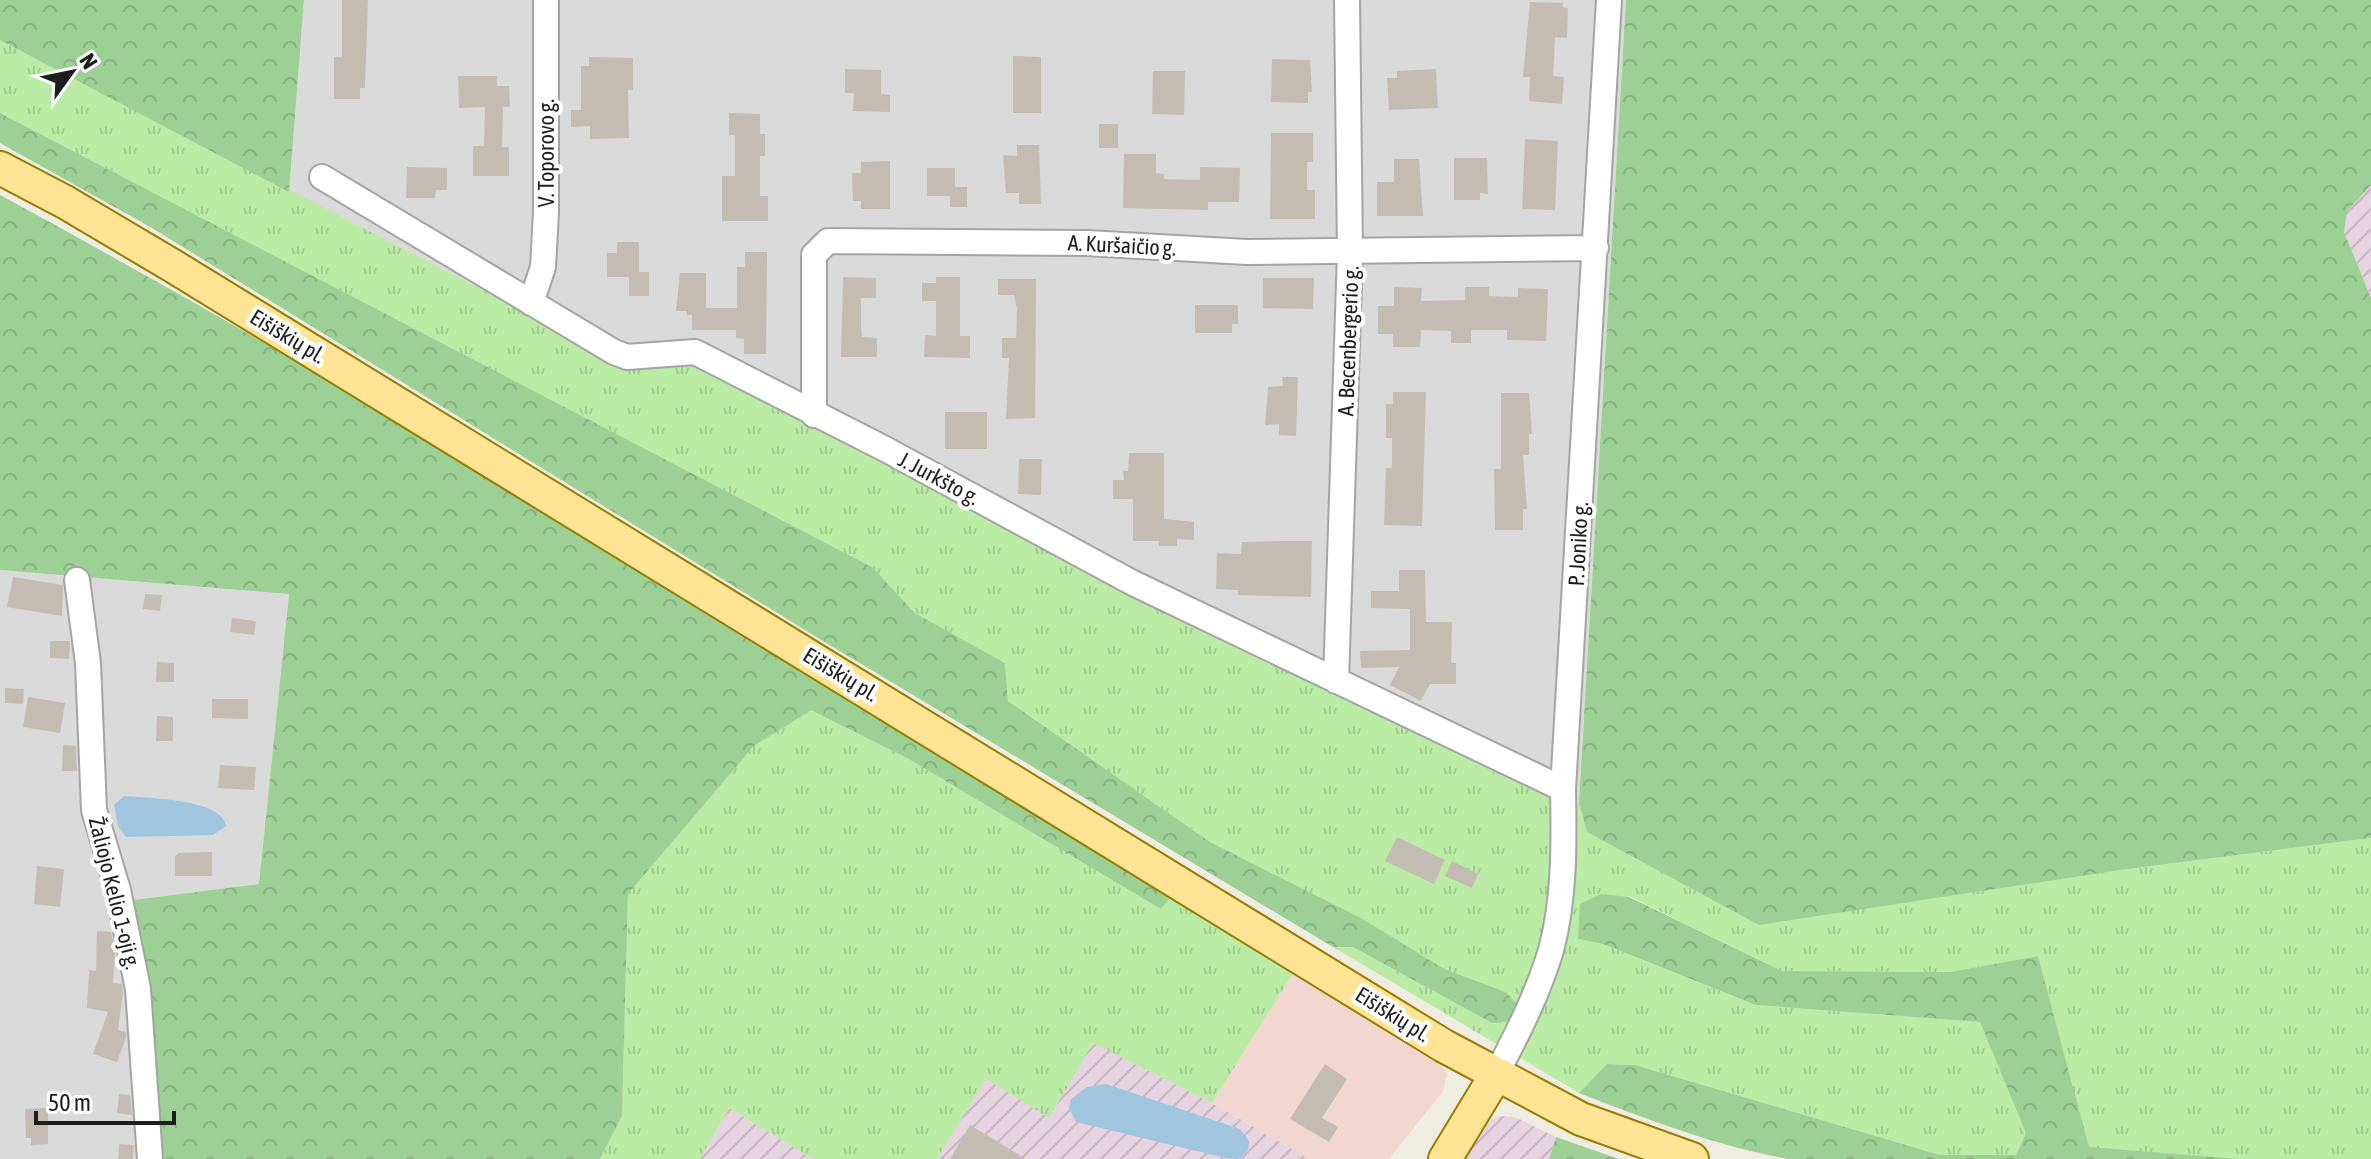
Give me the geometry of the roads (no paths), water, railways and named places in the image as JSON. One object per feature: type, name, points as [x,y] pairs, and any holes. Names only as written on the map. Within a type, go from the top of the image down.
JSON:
[{"type":"main road","name":"Eišiškių pl.","points":[[0,168],[65,202],[187,274],[1496,1075],[1581,1119],[1692,1159]]},
{"type":"main road","points":[[1445,1159],[1496,1075]]},
{"type":"street","name":"V. Toporovo g.","points":[[531,303],[539,284],[544,253],[546,0]]},
{"type":"street","name":"A. Becenbergerio g.","points":[[1336,681],[1350,252],[1347,0]]},
{"type":"street","name":"P. Joniko g.","points":[[1496,1075],[1533,1002],[1552,948],[1564,856],[1563,789],[1609,0]]},
{"type":"street","name":"J. Jurkšto g.","points":[[322,177],[627,357],[695,352],[887,450],[1133,583],[1563,789]]},
{"type":"street","name":"A. Kuršaičio g.","points":[[814,415],[814,255],[828,241],[1087,243],[1247,252],[1596,248]]},
{"type":"street","name":"Žaliojo Kelio 1-oji g.","points":[[77,580],[88,663],[94,810],[118,890],[138,989],[150,1159]]},
{"type":"water","points":[[124,796],[199,805],[222,817],[226,826],[213,835],[126,837],[118,826],[114,805]]},
{"type":"water","points":[[1106,1084],[1240,1129],[1249,1141],[1248,1150],[1239,1159],[1230,1159],[1076,1122],[1069,1108],[1071,1099],[1087,1087]]}]
